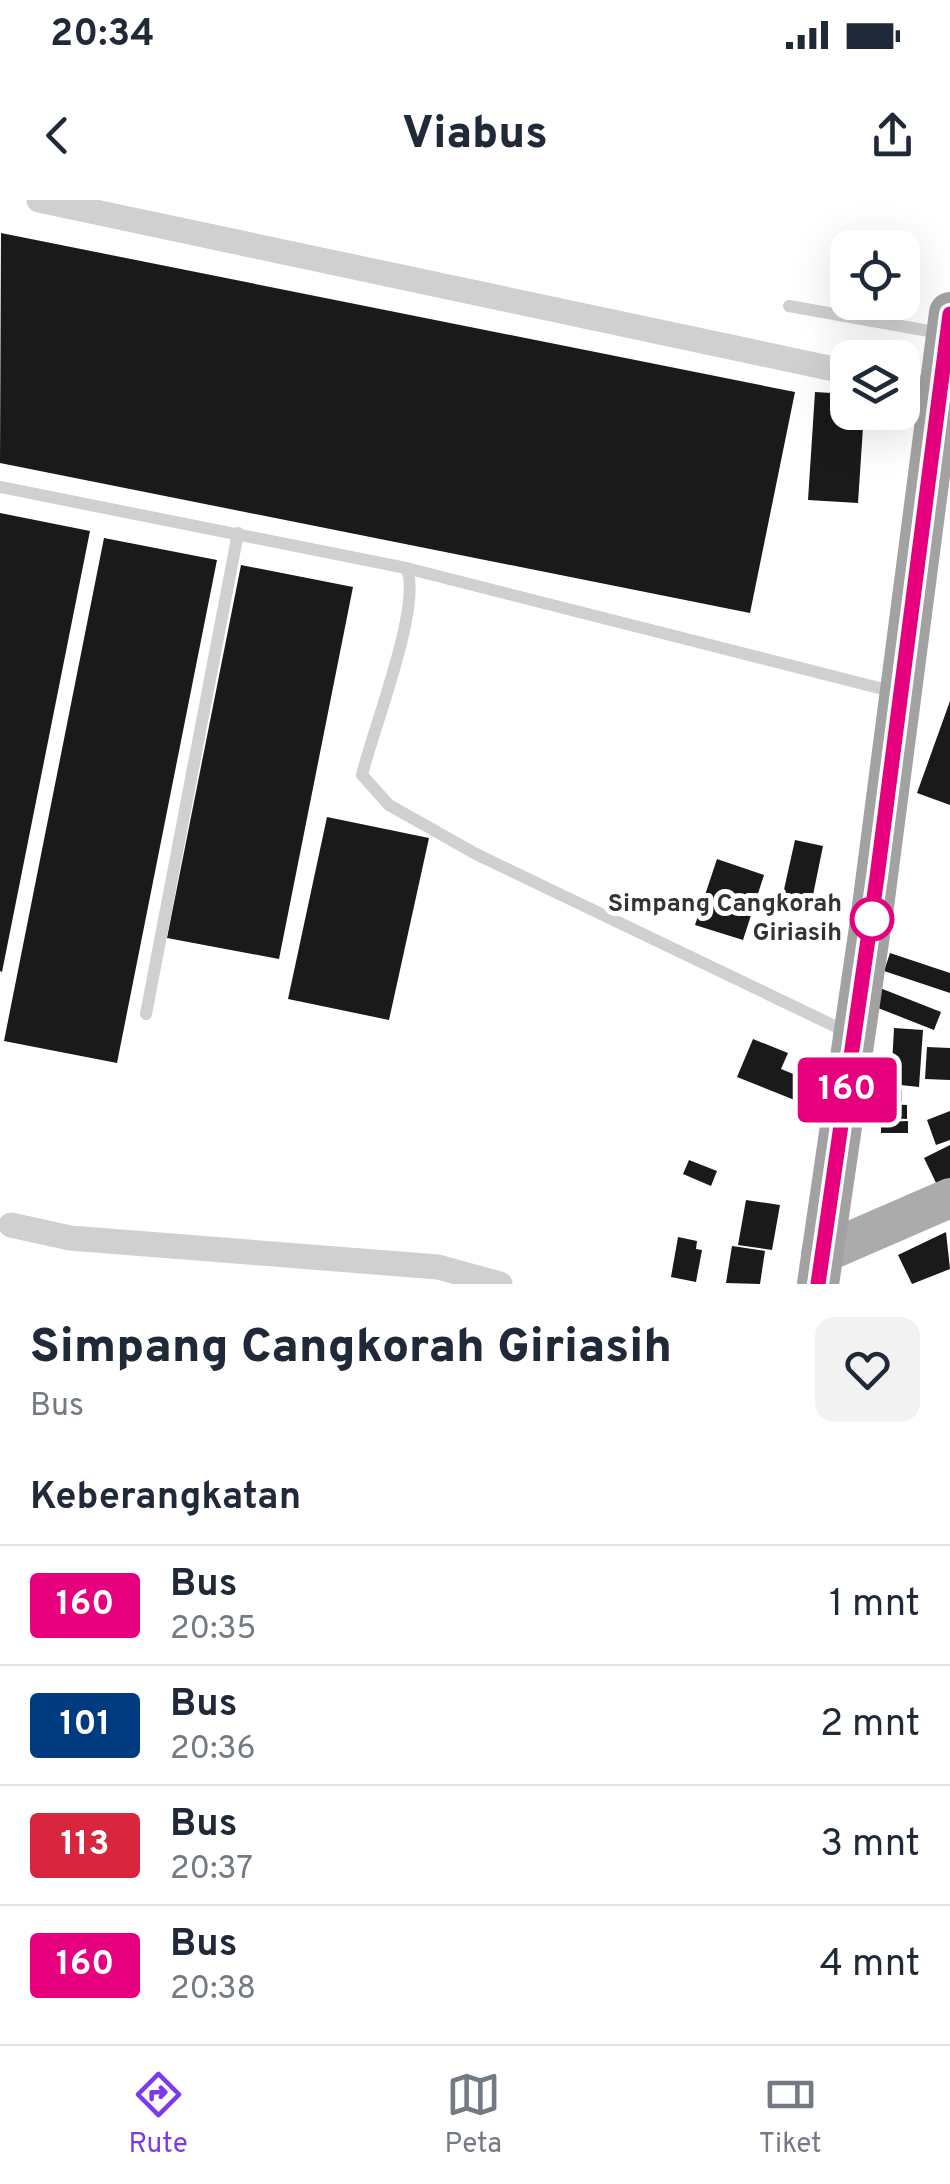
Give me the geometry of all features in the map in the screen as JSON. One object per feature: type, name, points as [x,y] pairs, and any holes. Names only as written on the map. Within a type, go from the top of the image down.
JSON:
[{"type":"highway","points":[[820,1269],[902,694],[937,516],[939,359]]},
{"type":"main road","points":[[820,1269],[950,1198]]},
{"type":"street","points":[[39,200],[830,368]]},
{"type":"street","points":[[11,1225],[70,1238],[438,1267],[500,1284]]},
{"type":"lane","points":[[789,306],[939,359]]},
{"type":"lane","points":[[0,488],[406,568],[902,694]]},
{"type":"lane","points":[[146,1014],[238,533]]},
{"type":"lane","points":[[406,568],[410,585],[406,625],[362,775],[374,792],[476,854],[856,1037]]},
{"type":"building","points":[[1,233],[795,392],[750,613],[0,463]]},
{"type":"building","points":[[815,392],[830,393],[830,430],[863,430],[858,503],[808,500]]},
{"type":"building","points":[[0,513],[90,531],[2,972],[0,971]]},
{"type":"building","points":[[104,538],[217,560],[117,1063],[4,1041]]},
{"type":"building","points":[[241,565],[353,587],[279,959],[167,938]]},
{"type":"building","points":[[950,701],[950,805],[917,793]]},
{"type":"building","points":[[327,817],[429,838],[389,1020],[288,999]]},
{"type":"building","points":[[795,840],[823,846],[812,900],[783,894]]},
{"type":"building","points":[[717,859],[764,875],[743,940],[695,925]]},
{"type":"building","points":[[890,953],[950,973],[950,993],[884,971]]},
{"type":"building","points":[[880,988],[941,1012],[934,1030],[873,1006]]},
{"type":"building","points":[[894,1028],[923,1030],[919,1087],[891,1084]]},
{"type":"building","points":[[753,1039],[788,1053],[781,1069],[806,1079],[797,1101],[737,1077]]},
{"type":"building","points":[[927,1047],[950,1048],[950,1080],[925,1079]]},
{"type":"building","points":[[860,1084],[902,1090],[902,1102],[860,1101]]},
{"type":"building","points":[[857,1102],[907,1105],[907,1119],[856,1116]]},
{"type":"building","points":[[950,1111],[950,1140],[936,1145],[927,1120]]},
{"type":"building","points":[[908,1121],[908,1133],[881,1133],[881,1122]]},
{"type":"building","points":[[950,1145],[950,1183],[939,1189],[924,1158]]},
{"type":"building","points":[[689,1160],[717,1171],[711,1186],[683,1174]]},
{"type":"building","points":[[746,1200],[780,1205],[772,1250],[738,1245]]},
{"type":"building","points":[[946,1232],[950,1269],[912,1284],[898,1255]]},
{"type":"building","points":[[678,1237],[697,1241],[696,1249],[702,1250],[696,1282],[671,1277]]},
{"type":"building","points":[[732,1246],[765,1251],[760,1284],[726,1283]]},
{"type":"bus line","name":"160","points":[[818,1284],[856,1037],[950,314]]},
{"type":"place","name":"Simpang Cangkorah Giriasih","points":[[872,919]]}]
